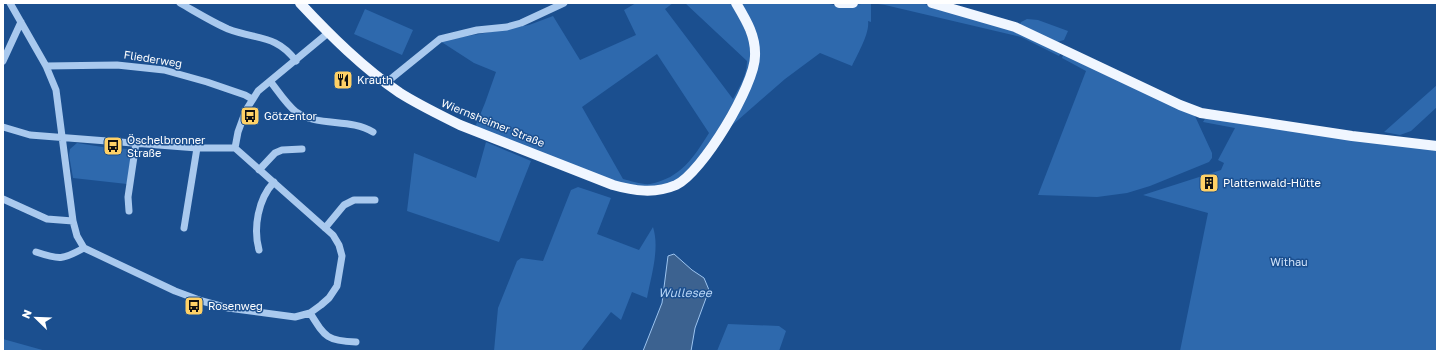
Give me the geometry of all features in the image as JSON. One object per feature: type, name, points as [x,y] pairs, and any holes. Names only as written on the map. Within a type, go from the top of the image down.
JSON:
[{"type":"main road","name":"Wiernsheimer Straße","points":[[300,3],[328,33],[357,59],[400,93],[460,125],[628,189],[660,190],[676,185],[688,177],[702,162],[746,90],[754,68],[755,45],[748,23],[736,3]]},
{"type":"main road","points":[[839,3],[853,3]]},
{"type":"main road","points":[[932,3],[1015,27],[1180,105],[1201,113],[1352,136],[1437,146]]},
{"type":"street","points":[[3,127],[30,135],[62,137],[197,148],[235,148],[325,228],[339,245],[342,256],[337,286],[325,302],[310,313],[295,317],[228,308],[175,292],[84,248],[77,236],[73,221],[62,137],[56,90],[46,66],[10,3]]},
{"type":"street","points":[[180,3],[230,30],[268,39],[281,45],[296,60]]},
{"type":"street","points":[[387,82],[440,39],[477,30],[507,27],[521,23],[564,3]]},
{"type":"street","points":[[3,61],[20,22]]},
{"type":"street","points":[[235,148],[238,132],[252,99],[258,91],[328,33]]},
{"type":"street","name":"Fliederweg","points":[[46,66],[89,64],[123,65],[164,70],[213,84],[245,95],[252,99]]},
{"type":"street","points":[[270,81],[291,107],[302,115],[311,118],[363,126],[373,132]]},
{"type":"street","points":[[129,210],[128,197],[136,143]]},
{"type":"street","points":[[184,228],[197,148]]},
{"type":"street","points":[[259,170],[275,153],[282,150],[290,151],[302,149]]},
{"type":"street","points":[[259,250],[256,240],[262,198],[274,182]]},
{"type":"street","points":[[3,199],[47,219],[73,221]]},
{"type":"street","points":[[325,228],[344,205],[354,200],[375,200]]},
{"type":"street","points":[[36,252],[53,258],[64,258],[84,248]]},
{"type":"street","points":[[310,313],[327,338],[341,342],[356,342]]},
{"type":"green space","points":[[636,3],[673,3],[665,9],[733,99],[741,85],[747,66],[747,61],[685,3],[732,3],[752,45],[749,76],[705,152],[679,180],[659,187],[624,185],[475,127],[496,72],[474,63],[440,41],[529,25],[553,16],[580,60],[636,35],[624,10]],"holes":[[[657,54],[709,133],[692,158],[678,172],[661,181],[650,184],[640,183],[623,179],[582,107]]]},
{"type":"green space","points":[[739,3],[825,3],[839,6],[871,3],[871,22],[868,21],[865,38],[852,66],[820,53],[785,79],[722,134],[756,68]]},
{"type":"green space","points":[[872,3],[921,3],[989,22],[1062,51],[1059,56],[1021,37]]},
{"type":"green space","points":[[365,9],[413,30],[402,55],[354,34]]},
{"type":"green space","points":[[1027,19],[1038,20],[1068,31],[1064,40],[1057,42],[1019,26],[1021,22]]},
{"type":"green space","points":[[1064,52],[1194,114],[1212,153],[1212,158],[1209,162],[1150,186],[1127,193],[1097,197],[1038,195],[1086,71],[1062,58]]},
{"type":"green space","points":[[1437,85],[1437,107],[1411,131],[1400,135],[1384,132]]},
{"type":"green space","name":"Withau","points":[[1206,117],[1437,149],[1437,351],[1180,351],[1208,213],[1143,195],[1221,170],[1224,163],[1218,160],[1235,128],[1203,122]]},
{"type":"green space","points":[[486,142],[531,161],[499,242],[407,211],[414,153],[476,178]]},
{"type":"green space","points":[[77,143],[109,148],[130,149],[132,152],[127,184],[73,178],[69,155],[70,149]]},
{"type":"green space","points":[[578,187],[611,198],[597,234],[639,250],[653,227],[656,244],[653,272],[647,298],[632,292],[621,320],[611,312],[581,351],[494,351],[498,308],[517,261],[521,258],[543,261],[571,190]]},
{"type":"green space","points":[[728,324],[779,326],[786,331],[779,351],[717,351]]},
{"type":"green space","points":[[3,339],[46,351],[3,351]]},
{"type":"water","name":"Wullesee","points":[[674,254],[692,270],[704,278],[709,290],[695,328],[691,351],[643,351],[662,303],[668,256]]},
{"type":"place","name":"Krauth","points":[[343,80]]},
{"type":"place","name":"Götzentor","points":[[250,116]]},
{"type":"place","name":"Öschelbronner Straße","points":[[113,146]]},
{"type":"place","name":"Plattenwald-Hütte","points":[[1209,183]]},
{"type":"place","name":"Rosenweg","points":[[194,306]]}]
